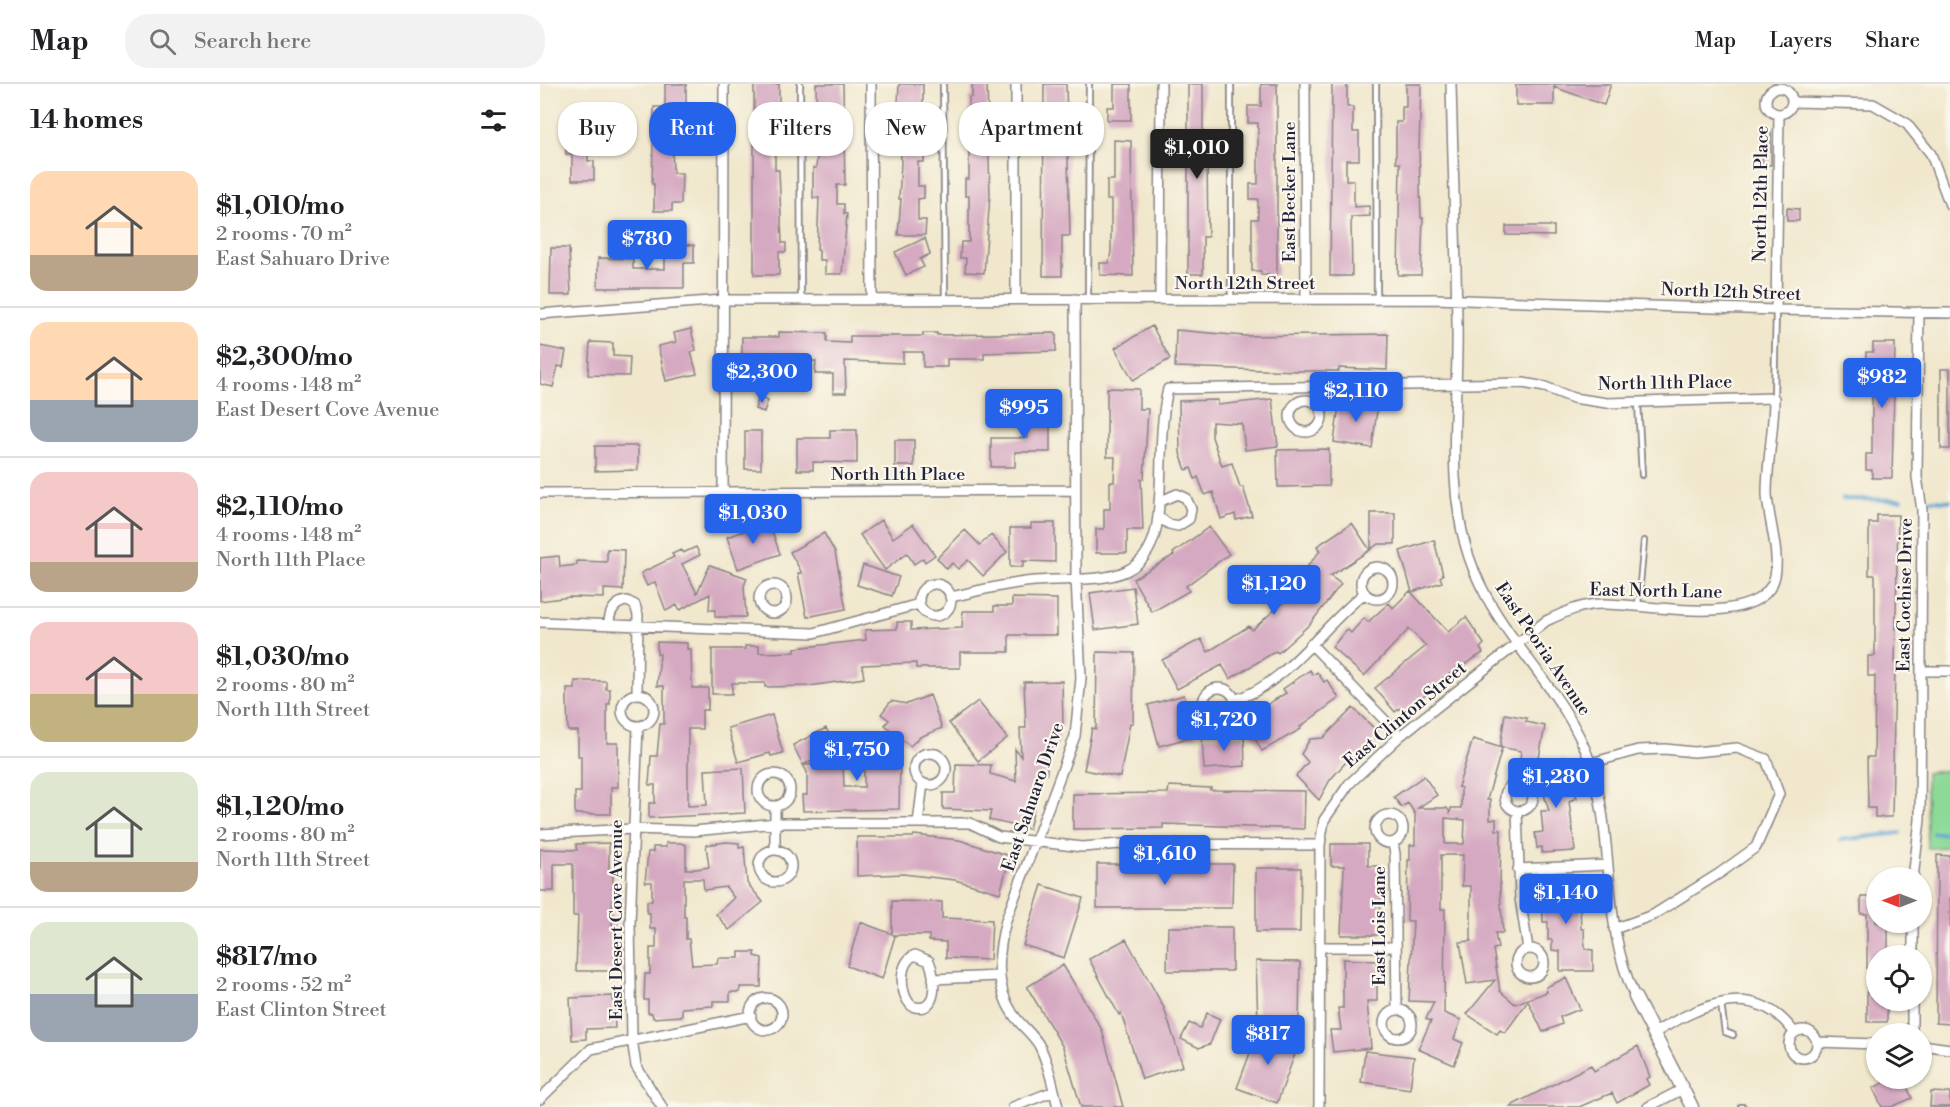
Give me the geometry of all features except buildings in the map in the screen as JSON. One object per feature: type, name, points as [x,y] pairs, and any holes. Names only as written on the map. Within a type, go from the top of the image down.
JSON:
[{"type":"street","points":[[723,490],[724,84]]},
{"type":"street","points":[[871,84],[872,299]]},
{"type":"street","points":[[1016,84],[1016,299]]},
{"type":"street","points":[[1160,299],[1161,84]]},
{"type":"street","name":"East Becker Lane","points":[[1305,84],[1306,299]]},
{"type":"street","name":"East Peoria Avenue","points":[[1451,84],[1456,299],[1456,482],[1463,536],[1483,594],[1495,616],[1565,711],[1591,763],[1603,816],[1614,929],[1619,956],[1638,1002],[1692,1107]]},
{"type":"street","points":[[1769,88],[1787,90],[1793,102],[1790,110],[1779,115],[1771,112],[1766,104],[1769,88]]},
{"type":"street","points":[[1793,102],[1873,104],[1906,123],[1931,154],[1950,205]]},
{"type":"street","name":"North 12th Place","points":[[1776,310],[1779,115]]},
{"type":"street","name":"North 12th Street","points":[[540,314],[723,300],[872,299],[1456,299],[1776,310],[1950,313]]},
{"type":"street","name":"East Sahuaro Drive","points":[[1058,1107],[1039,1045],[1013,1014],[999,976],[1000,941],[1075,736],[1081,678],[1076,579],[1075,299]]},
{"type":"street","name":"East Cochise Drive","points":[[1914,867],[1918,830],[1921,671],[1922,510],[1917,477],[1919,312]]},
{"type":"street","name":"North 11th Place","points":[[1159,502],[1159,452],[1168,389],[1523,383],[1589,401],[1668,403],[1709,398],[1774,398]]},
{"type":"street","points":[[1307,388],[1307,401]]},
{"type":"street","name":"East North Lane","points":[[1516,644],[1539,626],[1570,610],[1601,604],[1730,609],[1760,600],[1769,592],[1776,574],[1767,496],[1774,398]]},
{"type":"street","name":"North 11th Place","points":[[540,493],[723,490],[1075,490]]},
{"type":"street","points":[[950,597],[1033,581],[1113,578],[1139,564],[1155,538],[1159,502],[1177,494],[1186,498],[1191,509],[1189,519],[1178,526],[1168,524],[1158,517]]},
{"type":"street","points":[[931,585],[941,586],[950,597],[949,606],[938,615],[924,612],[919,604],[920,594],[931,585]]},
{"type":"street","points":[[1234,700],[1246,696],[1275,677],[1365,593]]},
{"type":"street","points":[[609,624],[612,609],[619,602],[627,601],[637,609],[639,625],[637,694],[625,702],[622,711],[629,723],[638,726]]},
{"type":"street","points":[[540,622],[814,633],[919,604]]},
{"type":"street","points":[[773,613],[775,632]]},
{"type":"street","points":[[1311,644],[1400,736]]},
{"type":"street","name":"East Clinton Street","points":[[1319,1107],[1320,845],[1324,820],[1340,795],[1400,736],[1516,644]]},
{"type":"street","points":[[1921,671],[1950,671]]},
{"type":"street","name":"East Desert Cove Avenue","points":[[637,694],[645,696],[653,707],[650,720],[638,726],[630,924],[632,1039],[636,1066],[662,1107]]},
{"type":"street","points":[[1591,763],[1638,750],[1694,752],[1737,748],[1766,759],[1779,794],[1756,847],[1720,873],[1653,915],[1614,929]]},
{"type":"street","points":[[918,823],[923,783]]},
{"type":"street","points":[[775,850],[776,806]]},
{"type":"street","points":[[1517,812],[1518,869],[1528,949]]},
{"type":"street","points":[[540,834],[633,829],[694,831],[776,824],[918,823],[970,824],[999,837],[1082,846],[1121,844],[1320,845]]},
{"type":"street","name":"East Lois Lane","points":[[1393,843],[1397,1010]]},
{"type":"street","points":[[1518,869],[1607,865]]},
{"type":"street","points":[[1320,947],[1395,947]]},
{"type":"street","points":[[915,955],[924,957],[931,966],[933,979],[933,999],[928,1005],[916,1008],[908,1002],[903,968],[906,961],[915,955]]},
{"type":"street","points":[[933,979],[999,976]]},
{"type":"street","points":[[1654,1033],[1694,1012],[1721,1002],[1733,1001],[1759,1005],[1787,1022],[1794,1032]]},
{"type":"street","points":[[540,1099],[591,1049],[751,1016]]},
{"type":"street","points":[[1794,1032],[1808,1030],[1817,1042]]},
{"type":"street","points":[[1794,1032],[1788,1043],[1791,1051],[1797,1057],[1809,1056],[1815,1050],[1817,1042]]},
{"type":"street","points":[[1817,1042],[1866,1044]]},
{"type":"street","points":[[1932,1046],[1950,1049]]},
{"type":"street","points":[[1648,1107],[1683,1089]]},
{"type":"street","points":[[1013,1107],[1054,1091]]},
{"type":"lane","points":[[800,84],[801,300]]},
{"type":"lane","points":[[944,84],[945,299]]},
{"type":"lane","points":[[1088,299],[1089,84]]},
{"type":"lane","points":[[1231,84],[1231,299]]},
{"type":"lane","points":[[1376,84],[1377,299]]},
{"type":"lane","name":"East North Lane","points":[[1774,398],[1776,310]]},
{"type":"lane","points":[[1638,403],[1642,475]]},
{"type":"lane","points":[[1638,605],[1644,540]]},
{"type":"lane","points":[[1721,1002],[1725,1032]]},
{"type":"lane","points":[[1716,1033],[1725,1032],[1733,1035]]},
{"type":"green space","points":[[1950,770],[1950,847],[1927,848],[1926,773]]},
{"type":"waterway","points":[[1843,499],[1901,500]]},
{"type":"waterway","points":[[1931,500],[1950,501]]},
{"type":"waterway","points":[[1840,840],[1900,833]]},
{"type":"waterway","points":[[1933,833],[1950,833]]}]
